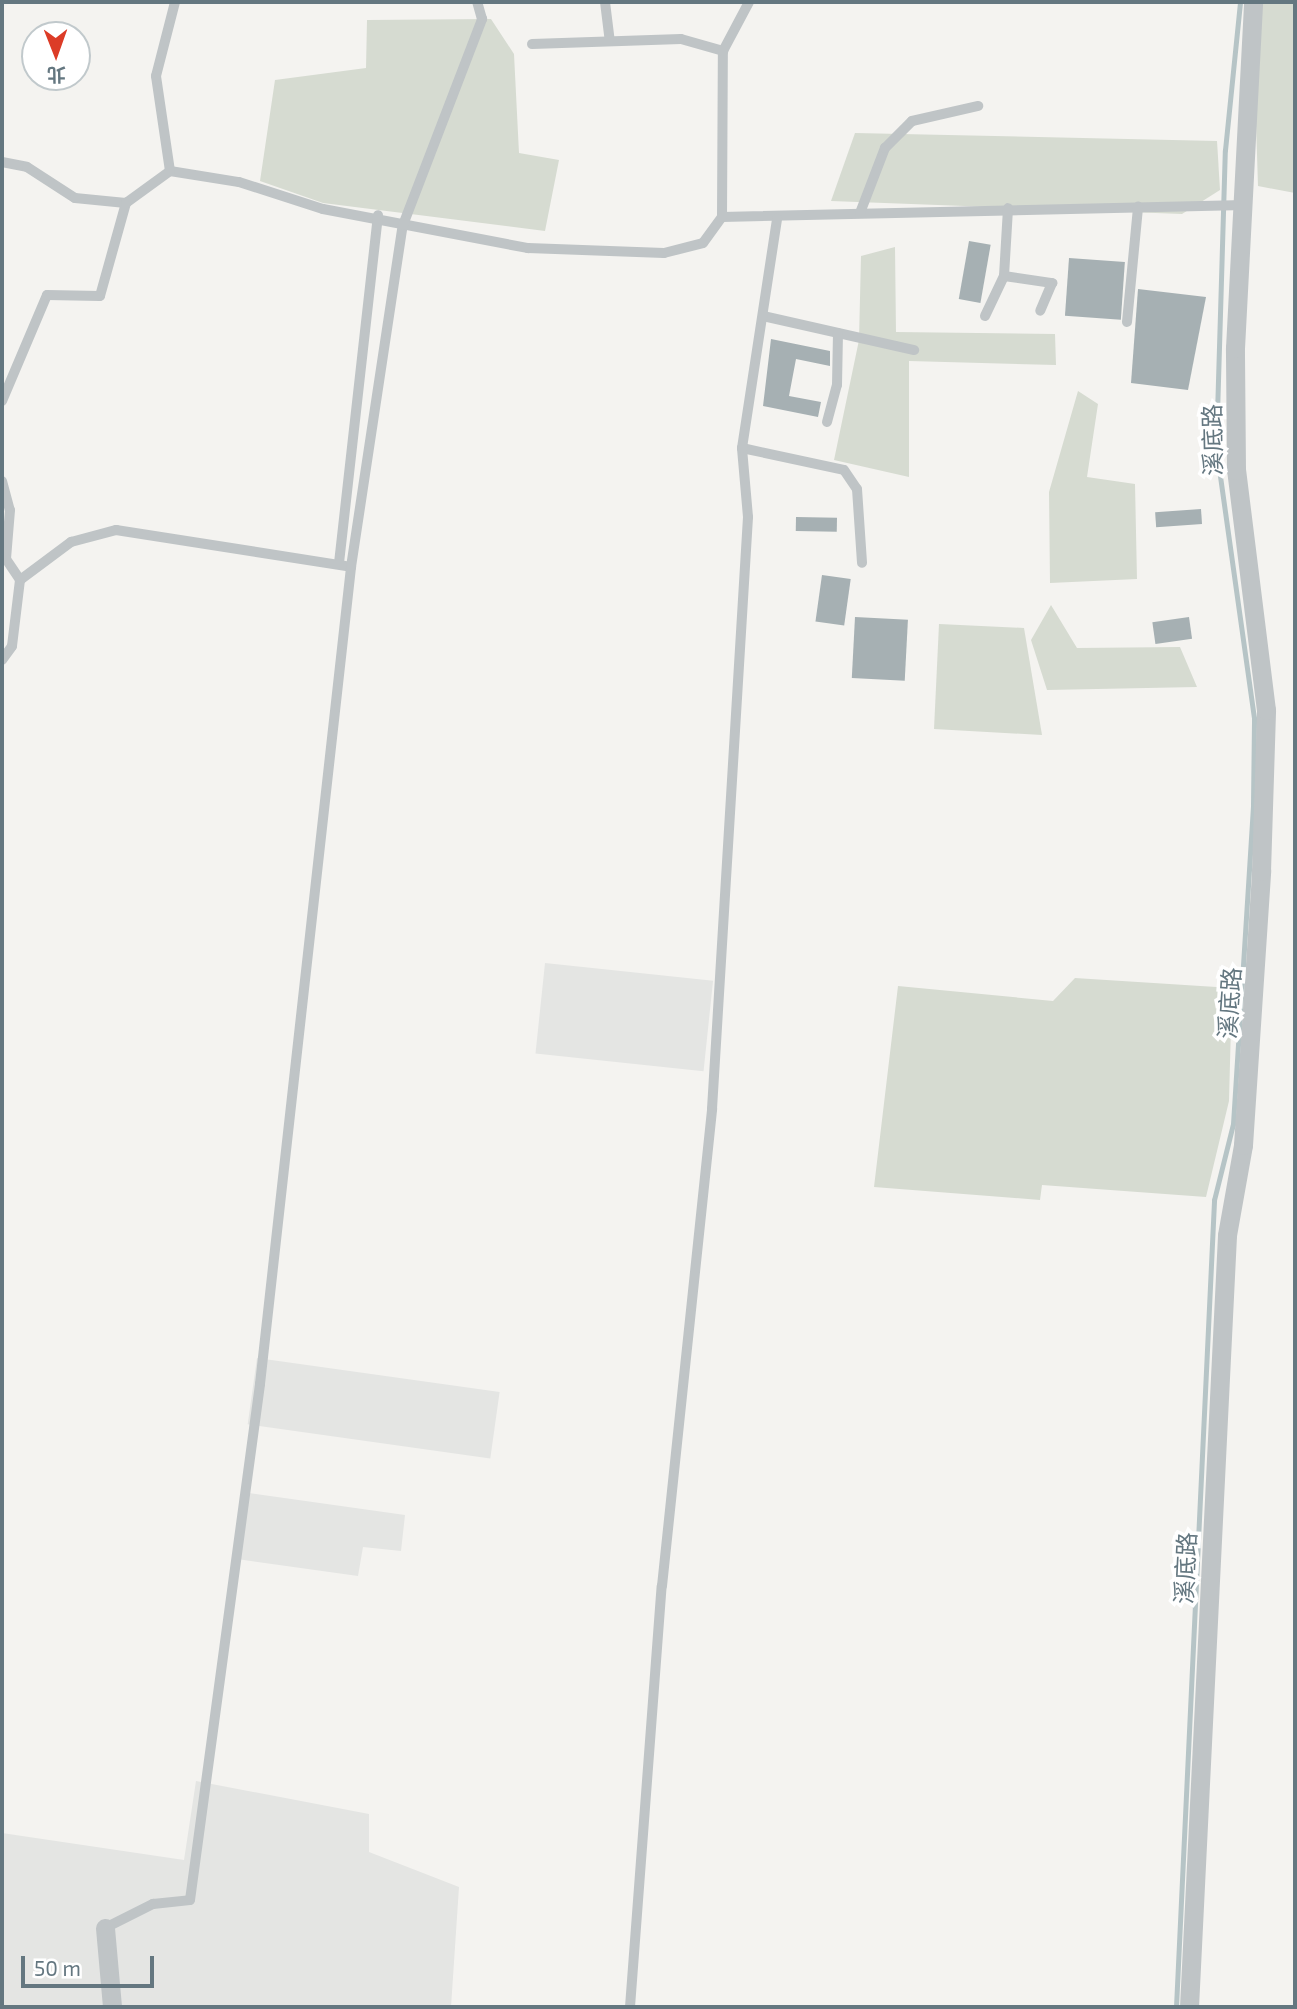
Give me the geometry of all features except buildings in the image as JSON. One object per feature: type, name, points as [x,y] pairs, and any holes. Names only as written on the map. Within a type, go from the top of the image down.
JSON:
[{"type":"street","name":"溪底路","points":[[1189,2007],[1227,1235],[1243,1145],[1265,764],[1266,710],[1236,470],[1253,2]]},
{"type":"street","points":[[105,1928],[112,2007]]},
{"type":"lane","points":[[170,171],[156,76],[175,2]]},
{"type":"lane","points":[[105,1928],[153,1904],[190,1900],[260,1384],[351,567],[403,225],[482,19],[477,2]]},
{"type":"lane","points":[[605,2],[610,41]]},
{"type":"lane","points":[[2,401],[47,295],[100,296],[126,203],[170,171],[239,182],[323,209],[378,215],[403,225],[528,248],[664,253],[703,243],[722,217],[723,51],[749,2]]},
{"type":"lane","points":[[531,44],[681,39],[723,51]]},
{"type":"lane","points":[[860,213],[885,148],[912,121],[978,106]]},
{"type":"lane","points":[[2,162],[27,167],[75,198],[126,203]]},
{"type":"lane","points":[[722,217],[778,219],[1008,208],[1245,205]]},
{"type":"lane","points":[[1127,322],[1138,207]]},
{"type":"lane","points":[[985,316],[1004,276],[1008,208]]},
{"type":"lane","points":[[339,563],[378,215]]},
{"type":"lane","points":[[630,2007],[662,1586],[712,1109],[747,544],[742,447],[778,219]]},
{"type":"lane","points":[[1004,276],[1052,283],[1040,311]]},
{"type":"lane","points":[[763,316],[914,350]]},
{"type":"lane","points":[[827,422],[837,385],[838,333]]},
{"type":"lane","points":[[742,447],[844,470],[857,489],[862,564]]},
{"type":"lane","points":[[2,481],[10,510],[6,559],[20,580],[12,646],[2,660]]},
{"type":"lane","points":[[20,580],[71,541],[116,530],[351,567]]},
{"type":"shaded area","points":[[1260,2],[1295,2],[1295,193],[1258,186],[1253,30]]},
{"type":"shaded area","points":[[491,19],[514,54],[519,153],[559,160],[545,231],[323,203],[260,181],[275,80],[366,68],[367,20]]},
{"type":"shaded area","points":[[855,133],[1217,141],[1220,190],[1182,214],[831,201]]},
{"type":"shaded area","points":[[895,247],[896,332],[1055,334],[1056,365],[909,361],[909,477],[834,460],[859,340],[861,256]]},
{"type":"shaded area","points":[[1078,391],[1098,404],[1087,477],[1135,484],[1137,579],[1050,583],[1049,492]]},
{"type":"shaded area","points":[[1051,605],[1077,648],[1180,647],[1197,687],[1047,690],[1031,640]]},
{"type":"shaded area","points":[[939,624],[1024,628],[1042,735],[934,729]]},
{"type":"shaded area","points":[[545,963],[713,981],[704,1071],[535,1054]]},
{"type":"shaded area","points":[[1075,978],[1232,988],[1229,1101],[1206,1197],[1042,1185],[1040,1200],[874,1187],[898,986],[1053,1001]]},
{"type":"shaded area","points":[[257,1358],[500,1392],[490,1458],[248,1424]]},
{"type":"shaded area","points":[[241,1492],[405,1515],[401,1551],[363,1547],[358,1576],[237,1559]]},
{"type":"shaded area","points":[[196,1781],[369,1814],[369,1852],[459,1887],[451,2007],[2,2007],[2,1833],[184,1860]]},
{"type":"waterway","points":[[1176,2007],[1214,1200],[1233,1124],[1253,804],[1254,718],[1216,448],[1225,150],[1240,2]]}]
